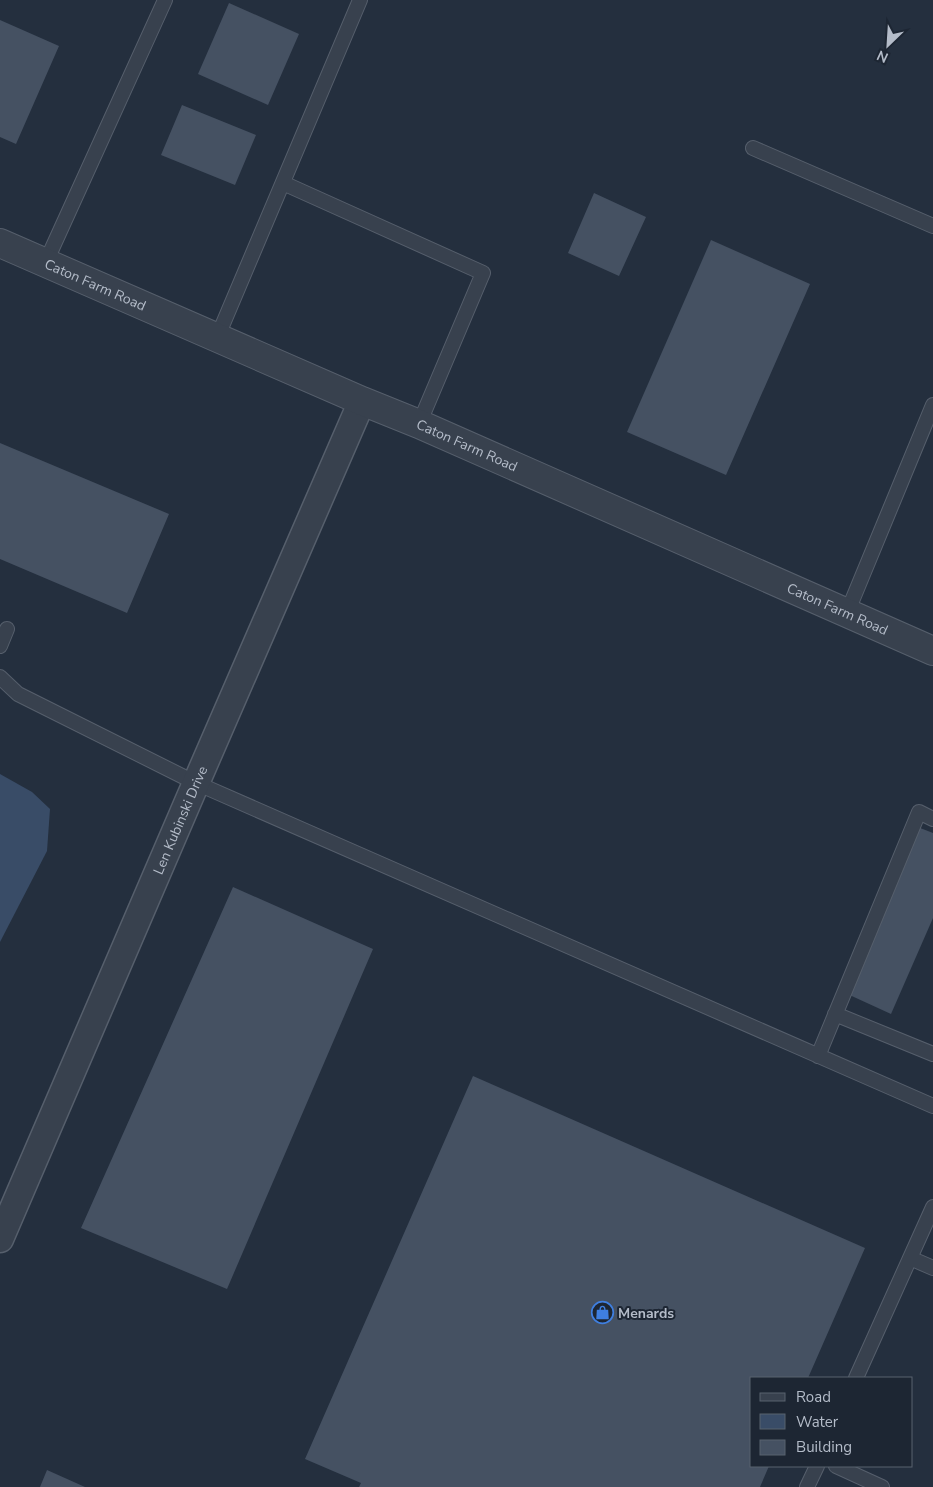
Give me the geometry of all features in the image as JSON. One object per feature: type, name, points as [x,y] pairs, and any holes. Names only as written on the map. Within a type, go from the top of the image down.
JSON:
[{"type":"street","name":"Caton Farm Road","points":[[0,243],[419,424],[933,651]]},
{"type":"street","name":"Len Kubinski Drive","points":[[0,1239],[362,401]]},
{"type":"lane","points":[[45,264],[165,0]]},
{"type":"lane","points":[[217,338],[360,0]]},
{"type":"lane","points":[[753,148],[933,226]]},
{"type":"lane","points":[[283,183],[484,273],[419,424]]},
{"type":"lane","points":[[847,613],[933,405]]},
{"type":"lane","points":[[0,646],[7,630]]},
{"type":"lane","points":[[0,677],[18,694],[196,783],[933,1106]]},
{"type":"lane","points":[[818,1056],[919,812],[933,819]]},
{"type":"lane","points":[[835,1014],[933,1054]]},
{"type":"lane","points":[[856,1377],[933,1207]]},
{"type":"lane","points":[[910,1258],[933,1268]]},
{"type":"lane","points":[[807,1487],[816,1467]]},
{"type":"lane","points":[[838,1467],[882,1487]]},
{"type":"water","points":[[0,774],[32,792],[50,809],[47,851],[0,942]]},
{"type":"building","points":[[229,3],[299,34],[268,105],[198,74]]},
{"type":"building","points":[[0,20],[59,46],[16,144],[0,137]]},
{"type":"building","points":[[182,105],[256,135],[235,185],[161,155]]},
{"type":"building","points":[[594,193],[646,217],[619,276],[568,253]]},
{"type":"building","points":[[711,240],[810,284],[726,475],[627,432]]},
{"type":"building","points":[[0,443],[169,514],[127,613],[0,559]]},
{"type":"building","points":[[915,826],[933,833],[933,918],[891,1014],[843,992]]},
{"type":"building","points":[[233,887],[373,949],[227,1289],[81,1228]]},
{"type":"building","name":"Menards","points":[[473,1076],[865,1248],[808,1377],[750,1377],[750,1467],[769,1467],[760,1487],[359,1487],[361,1483],[305,1459]]},
{"type":"building","points":[[47,1470],[85,1487],[40,1487]]},
{"type":"place","name":"Menards","points":[[602,1313]]}]
